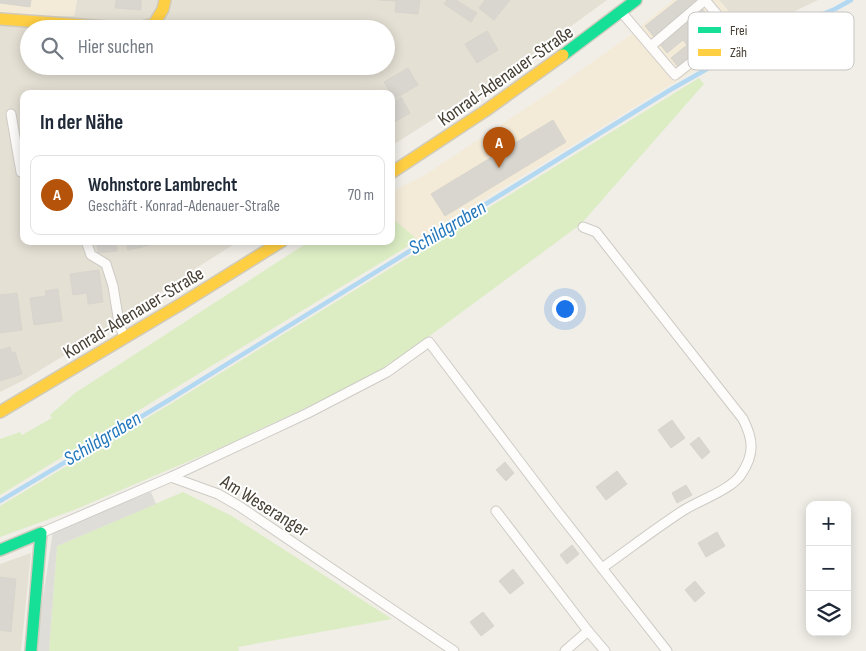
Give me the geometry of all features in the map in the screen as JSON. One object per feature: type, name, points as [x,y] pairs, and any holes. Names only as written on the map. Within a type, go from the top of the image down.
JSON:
[{"type":"main road","points":[[156,20],[163,9],[165,0]]},
{"type":"main road","name":"Konrad-Adenauer-Straße","points":[[395,171],[457,132],[636,0]]},
{"type":"main road","points":[[0,19],[20,20]]},
{"type":"main road","name":"Konrad-Adenauer-Straße","points":[[0,412],[276,245]]},
{"type":"main road","points":[[0,550],[41,533],[31,651]]},
{"type":"lane","points":[[691,12],[705,0],[715,12]]},
{"type":"lane","points":[[621,12],[675,75],[688,65]]},
{"type":"lane","points":[[651,46],[688,14]]},
{"type":"lane","points":[[11,114],[20,166]]},
{"type":"lane","points":[[584,226],[596,232],[738,412],[751,436],[751,456],[742,475],[722,490],[685,510],[602,568]]},
{"type":"lane","points":[[87,245],[91,255],[106,264],[113,286],[119,323],[124,338]]},
{"type":"lane","points":[[41,533],[171,477],[308,413],[387,372],[429,342],[667,651]]},
{"type":"lane","name":"Am Weseranger","points":[[171,477],[218,494],[454,651]]},
{"type":"lane","points":[[496,511],[588,631],[606,651]]},
{"type":"lane","points":[[565,651],[588,631]]},
{"type":"shaded area","points":[[0,0],[77,0],[74,16],[0,15]]},
{"type":"shaded area","points":[[77,0],[607,0],[511,70],[395,143],[395,90],[20,90],[20,245],[233,245],[127,316],[24,380],[0,392],[0,15],[74,16]]},
{"type":"shaded area","points":[[673,0],[719,0],[729,12],[688,12],[688,70],[694,70],[418,240],[395,220],[395,190],[425,175],[549,93],[629,36]]},
{"type":"shaded area","points":[[719,0],[818,0],[793,12],[729,12]]},
{"type":"shaded area","points":[[151,492],[156,504],[57,546],[49,651],[35,651],[53,531]]},
{"type":"shaded area","points":[[31,553],[21,651],[0,651],[0,564]]},
{"type":"green space","points":[[699,78],[704,84],[581,224],[397,360],[342,391],[220,448],[74,510],[0,537],[0,506],[167,406]]},
{"type":"green space","points":[[395,220],[418,240],[0,495],[0,439],[20,432],[22,435],[52,418],[50,415],[75,393],[304,245],[395,245]]},
{"type":"green space","points":[[183,492],[232,516],[392,619],[238,647],[239,651],[49,651],[57,546]]},
{"type":"building","points":[[0,0],[31,0],[30,7],[0,3]]},
{"type":"building","points":[[116,0],[141,0],[141,10],[115,8]]},
{"type":"building","points":[[379,0],[420,0],[418,14],[395,12],[396,1]]},
{"type":"building","points":[[447,0],[456,0],[477,13],[471,22],[444,4]]},
{"type":"building","points":[[485,0],[510,0],[494,20],[479,8]]},
{"type":"building","points":[[678,0],[695,0],[705,12],[688,12],[688,44],[683,40],[667,53],[645,26]]},
{"type":"building","points":[[487,31],[498,50],[477,63],[465,44]]},
{"type":"building","points":[[688,44],[688,59],[678,67],[671,58]]},
{"type":"building","points":[[408,68],[418,85],[395,98],[395,90],[389,90],[384,82]]},
{"type":"building","points":[[401,97],[410,113],[395,122],[395,101]]},
{"type":"building","points":[[553,120],[566,142],[445,216],[431,194]]},
{"type":"building","points":[[97,245],[116,245],[117,251],[98,253]]},
{"type":"building","points":[[127,245],[150,245],[128,250]]},
{"type":"building","points":[[99,270],[103,302],[88,304],[87,293],[73,295],[70,274]]},
{"type":"building","points":[[58,289],[62,321],[34,325],[30,298],[46,296],[45,291]]},
{"type":"building","points":[[17,293],[22,330],[0,333],[0,295]]},
{"type":"building","points":[[10,347],[12,353],[15,352],[22,374],[0,381],[0,350]]},
{"type":"building","points":[[672,420],[685,438],[671,448],[658,430]]},
{"type":"building","points":[[699,437],[710,452],[702,459],[690,444]]},
{"type":"building","points":[[505,462],[514,473],[506,481],[496,470]]},
{"type":"building","points":[[617,471],[627,484],[606,500],[596,487]]},
{"type":"building","points":[[686,485],[692,495],[677,503],[672,493]]},
{"type":"building","points":[[717,532],[725,546],[706,557],[698,543]]},
{"type":"building","points":[[572,545],[579,554],[567,564],[560,555]]},
{"type":"building","points":[[513,569],[524,583],[510,594],[499,581]]},
{"type":"building","points":[[0,577],[16,579],[11,632],[0,630]]},
{"type":"building","points":[[695,581],[705,593],[695,602],[685,590]]},
{"type":"building","points":[[483,612],[494,626],[481,636],[470,622]]},
{"type":"waterway","name":"Schildgraben","points":[[828,12],[851,0]]},
{"type":"waterway","name":"Schildgraben","points":[[0,501],[169,400],[705,70]]},
{"type":"traffic: fast","points":[[563,55],[636,0]]},
{"type":"traffic: fast","points":[[0,550],[41,533],[31,651]]},
{"type":"traffic: slow","points":[[156,20],[163,9],[165,0]]},
{"type":"traffic: slow","points":[[0,19],[20,20]]},
{"type":"traffic: slow","points":[[395,170],[485,111],[563,55]]},
{"type":"traffic: slow","points":[[0,412],[276,245]]},
{"type":"place","name":"Wohnstore Lambrecht","points":[[499,168]]}]
